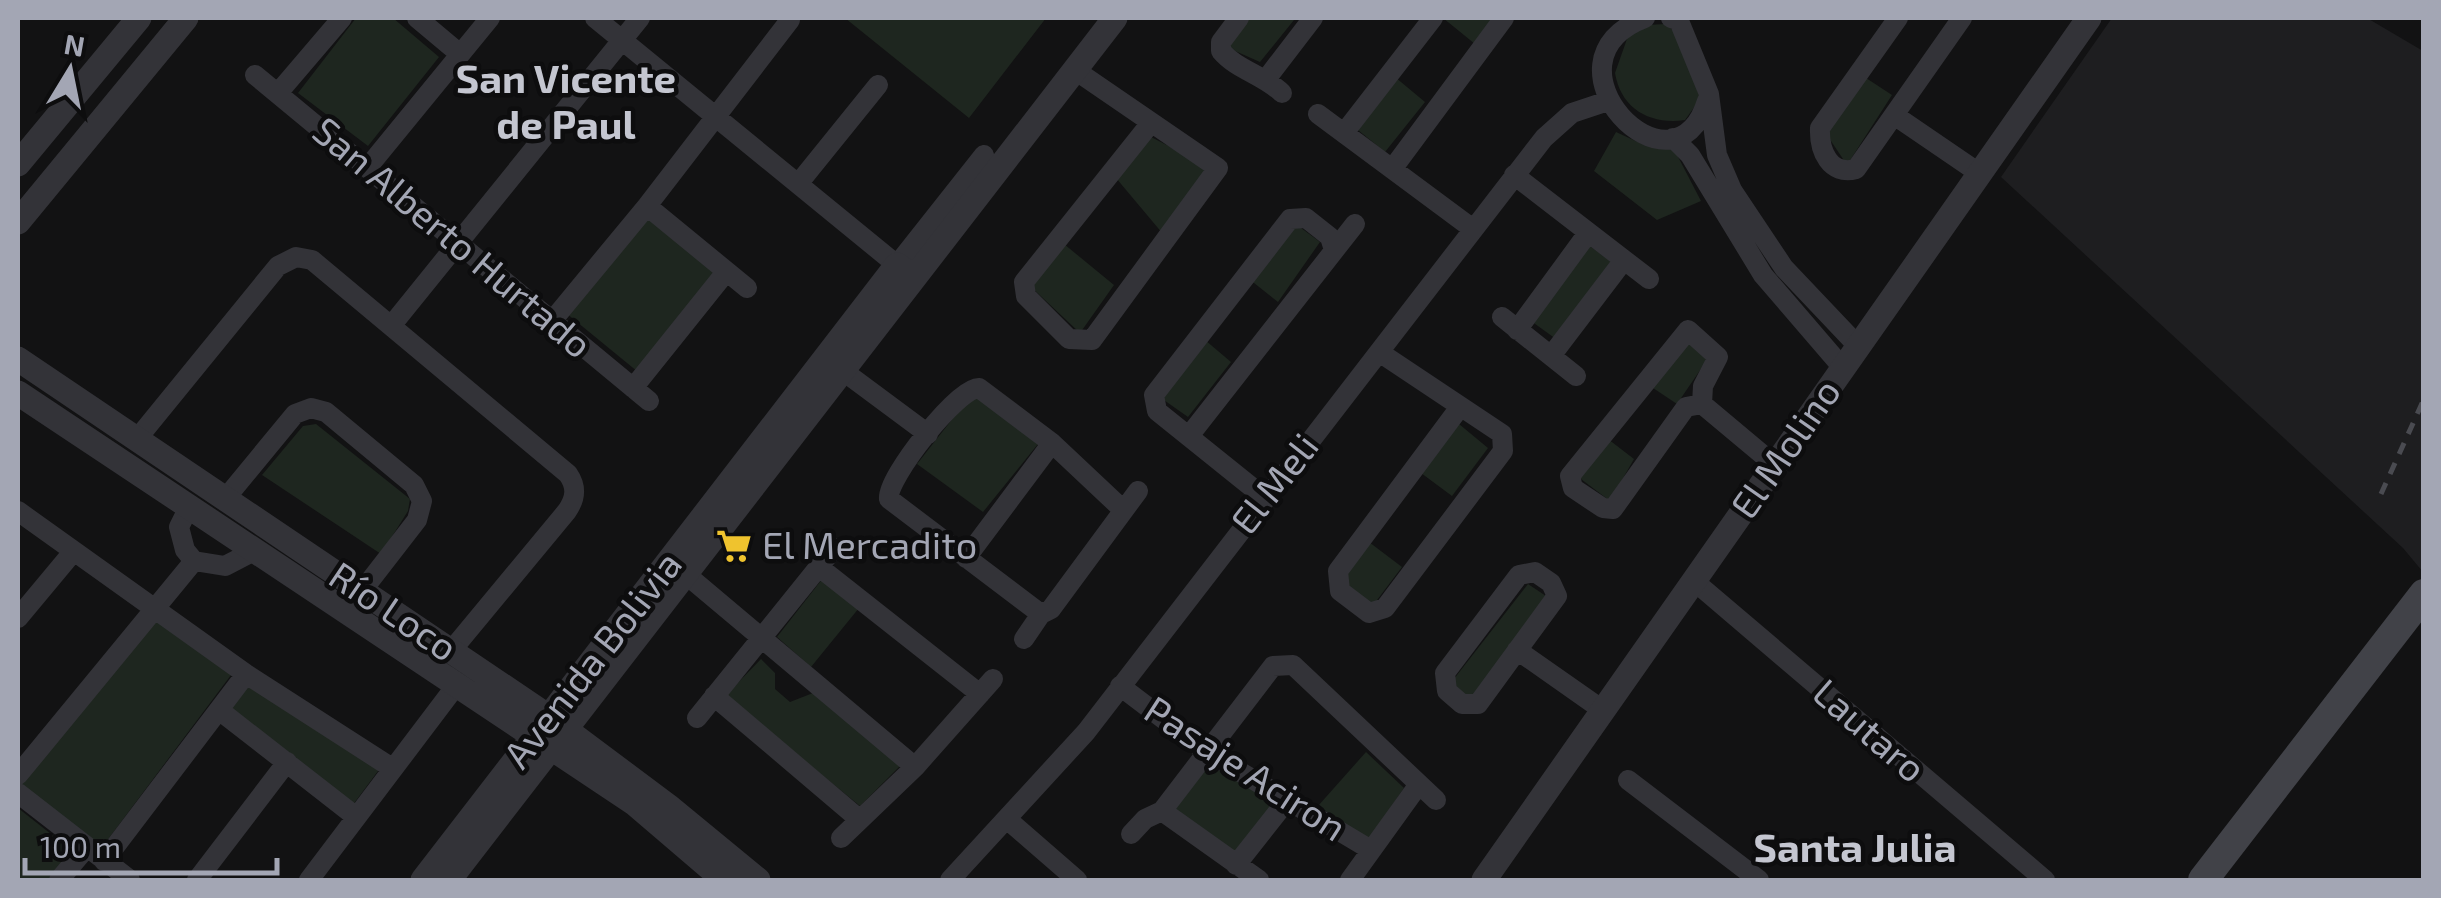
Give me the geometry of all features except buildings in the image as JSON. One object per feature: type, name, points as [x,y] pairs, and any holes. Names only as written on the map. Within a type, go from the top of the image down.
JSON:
[{"type":"main road","points":[[2202,880],[2424,594]]},
{"type":"street","points":[[18,164],[140,18]]},
{"type":"street","points":[[18,222],[186,18]]},
{"type":"street","points":[[278,94],[342,18]]},
{"type":"street","points":[[417,18],[460,54]]},
{"type":"street","points":[[368,168],[490,18]]},
{"type":"street","points":[[596,18],[905,271],[984,155]]},
{"type":"street","points":[[391,326],[640,18]]},
{"type":"street","name":"Avenida Bolivia","points":[[422,880],[549,733],[905,271],[1115,18]]},
{"type":"street","points":[[1240,18],[1222,42],[1221,51],[1229,60],[1267,78],[1282,94]]},
{"type":"street","points":[[1267,78],[1314,18]]},
{"type":"street","points":[[1344,133],[1433,18]]},
{"type":"street","points":[[1394,168],[1504,18]]},
{"type":"street","points":[[1646,18],[1627,24],[1614,39],[1605,64],[1608,102],[1613,112],[1635,131],[1673,138],[1690,155],[1763,276],[1843,368]]},
{"type":"street","points":[[1676,18],[1709,94],[1717,155],[1732,190],[1784,268],[1858,346]]},
{"type":"street","points":[[1898,18],[1820,128],[1823,152],[1834,168],[1856,169],[1962,18]]},
{"type":"street","name":"El Molino","points":[[1484,880],[2088,18]]},
{"type":"street","points":[[552,321],[647,206],[790,20]]},
{"type":"street","points":[[1074,70],[1218,168],[1092,340],[1069,339],[1026,296],[1024,282],[1150,124]]},
{"type":"street","name":"San Alberto Hurtado","points":[[255,75],[641,395],[726,272]]},
{"type":"street","points":[[798,184],[878,85]]},
{"type":"street","points":[[1673,138],[1694,128],[1709,94]]},
{"type":"street","name":"El Meli","points":[[950,880],[1009,821],[1120,686],[1514,176],[1561,121],[1594,103],[1608,102]]},
{"type":"street","points":[[1318,114],[1473,229]]},
{"type":"street","points":[[1894,115],[1979,174]]},
{"type":"street","points":[[1514,176],[1650,279]]},
{"type":"street","points":[[647,206],[746,288]]},
{"type":"street","points":[[1264,497],[1158,412],[1154,394],[1290,219],[1306,218],[1330,237],[1334,250]]},
{"type":"street","points":[[1189,436],[1355,224]]},
{"type":"street","points":[[1576,376],[1509,323],[1588,233]]},
{"type":"street","points":[[137,440],[278,266],[289,258],[312,260],[574,483],[575,497],[568,511],[451,651]]},
{"type":"street","points":[[1551,356],[1624,260]]},
{"type":"street","points":[[1688,330],[1718,357],[1703,386],[1702,404],[1686,407],[1613,508],[1603,508],[1573,488],[1570,476],[1688,330]]},
{"type":"street","points":[[1378,352],[1502,434],[1503,451],[1385,608],[1369,612],[1340,591],[1338,571],[1460,407]]},
{"type":"street","name":"Río Loco","points":[[18,359],[451,651],[724,880]]},
{"type":"street","points":[[834,364],[928,434]]},
{"type":"street","points":[[1041,614],[889,499],[891,482],[928,434],[972,387],[1052,443],[1119,506],[1121,513]]},
{"type":"street","name":"Río Loco","points":[[18,392],[455,687],[549,733],[679,814],[758,880]]},
{"type":"street","points":[[1702,404],[1774,465]]},
{"type":"street","points":[[226,499],[295,414],[310,408],[326,412],[414,484],[422,502],[417,520],[362,591]]},
{"type":"street","points":[[966,558],[1052,443]]},
{"type":"street","points":[[1024,639],[1041,614],[1051,609],[1138,491]]},
{"type":"street","points":[[190,505],[178,527],[185,550],[194,560],[225,566],[256,550]]},
{"type":"street","points":[[18,511],[246,674],[392,768]]},
{"type":"street","points":[[697,718],[834,548]]},
{"type":"street","points":[[18,618],[73,552]]},
{"type":"street","points":[[18,775],[194,560]]},
{"type":"street","points":[[819,567],[987,686],[915,767],[841,838]]},
{"type":"street","points":[[678,568],[915,767]]},
{"type":"street","points":[[1535,572],[1551,582],[1557,596],[1517,650],[1478,704],[1462,704],[1447,691],[1445,673],[1519,575],[1535,572]]},
{"type":"street","name":"Lautaro","points":[[1694,580],[2045,880]]},
{"type":"street","points":[[1517,650],[1604,710]]},
{"type":"street","points":[[1131,834],[1145,819],[1162,812],[1274,666],[1292,664],[1436,800]]},
{"type":"street","points":[[104,860],[246,674]]},
{"type":"street","name":"Pasaje Aciron","points":[[1120,686],[1207,752],[1371,850]]},
{"type":"street","points":[[310,880],[455,687]]},
{"type":"street","points":[[714,696],[859,819]]},
{"type":"street","points":[[220,710],[355,816]]},
{"type":"street","name":"Avenida Bolivia","points":[[449,880],[549,733]]},
{"type":"street","points":[[197,880],[287,762]]},
{"type":"street","points":[[1628,780],[1759,880]]},
{"type":"street","points":[[1350,880],[1417,786]]},
{"type":"street","points":[[18,793],[130,880]]},
{"type":"street","points":[[1236,865],[1288,799]]},
{"type":"street","points":[[1162,812],[1259,880]]},
{"type":"street","points":[[1009,821],[1077,880]]},
{"type":"street","points":[[59,880],[87,847]]},
{"type":"shaded area","points":[[356,18],[393,18],[439,57],[368,146],[298,93]]},
{"type":"shaded area","points":[[845,18],[1046,18],[969,118]]},
{"type":"shaded area","points":[[1244,18],[1294,20],[1260,62],[1224,46]]},
{"type":"shaded area","points":[[1443,18],[1495,18],[1475,44]]},
{"type":"shaded area","points":[[2112,18],[2367,18],[2423,51],[2423,572],[2403,548],[2001,177]]},
{"type":"shaded area","points":[[1666,24],[1682,39],[1700,99],[1685,120],[1660,120],[1639,112],[1624,96],[1615,73],[1628,36],[1647,25]]},
{"type":"shaded area","points":[[1863,76],[1892,95],[1847,165],[1823,129]]},
{"type":"shaded area","points":[[1395,77],[1425,102],[1385,152],[1358,130]]},
{"type":"shaded area","points":[[1616,132],[1640,143],[1674,149],[1701,201],[1657,220],[1594,171]]},
{"type":"shaded area","points":[[1151,137],[1208,166],[1163,234],[1116,178]]},
{"type":"shaded area","points":[[647,215],[717,273],[638,372],[566,313]]},
{"type":"shaded area","points":[[1293,222],[1320,242],[1278,302],[1249,279]]},
{"type":"shaded area","points":[[1064,244],[1114,285],[1080,333],[1029,285]]},
{"type":"shaded area","points":[[1587,244],[1612,262],[1556,339],[1531,321]]},
{"type":"shaded area","points":[[1684,336],[1707,360],[1677,404],[1647,384]]},
{"type":"shaded area","points":[[1205,340],[1231,362],[1188,417],[1161,398]]},
{"type":"shaded area","points":[[972,394],[1038,444],[983,512],[917,464]]},
{"type":"shaded area","points":[[316,424],[410,499],[408,511],[381,554],[262,475],[303,426]]},
{"type":"shaded area","points":[[1459,424],[1488,448],[1452,496],[1421,473]]},
{"type":"shaded area","points":[[1608,439],[1634,459],[1610,501],[1577,476]]},
{"type":"shaded area","points":[[1369,542],[1402,567],[1371,608],[1340,581]]},
{"type":"shaded area","points":[[823,578],[859,608],[811,667],[777,637]]},
{"type":"shaded area","points":[[1528,584],[1546,596],[1470,701],[1450,684]]},
{"type":"shaded area","points":[[152,617],[234,671],[100,850],[18,787]]},
{"type":"shaded area","points":[[761,659],[775,673],[775,689],[790,702],[813,693],[901,765],[860,806],[725,696]]},
{"type":"shaded area","points":[[248,684],[381,767],[352,806],[227,710]]},
{"type":"shaded area","points":[[1366,752],[1404,788],[1368,840],[1318,806]]},
{"type":"shaded area","points":[[1210,760],[1278,804],[1236,860],[1169,815]]},
{"type":"shaded area","points":[[18,808],[75,853],[52,880],[18,880]]},
{"type":"railway","points":[[2381,494],[2424,399]]},
{"type":"place","name":"El Mercadito","points":[[734,546]]},
{"type":"district","name":"San Vicente de Paul","points":[[566,102]]},
{"type":"district","name":"Santa Julia","points":[[1855,848]]}]
